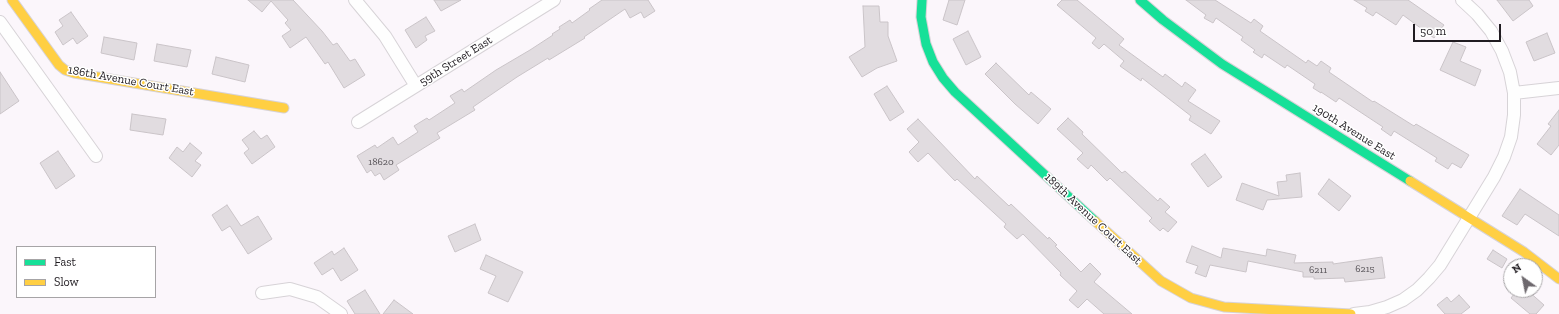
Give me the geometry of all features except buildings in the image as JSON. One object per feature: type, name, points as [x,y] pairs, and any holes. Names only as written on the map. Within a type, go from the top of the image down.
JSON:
[{"type":"street","name":"186th Avenue Court East","points":[[12,0],[59,65],[65,70],[284,108]]},
{"type":"street","points":[[355,0],[385,36],[416,86]]},
{"type":"street","name":"59th Street East","points":[[358,122],[554,0]]},
{"type":"street","name":"189th Avenue Court East","points":[[922,0],[921,17],[926,44],[933,62],[942,78],[1161,281],[1191,298],[1224,307],[1352,314],[1370,312],[1387,307],[1402,300],[1417,290],[1429,278],[1440,265],[1494,177],[1504,157],[1511,136],[1514,115],[1514,94],[1510,72],[1497,40],[1484,22],[1462,0]]},
{"type":"street","name":"190th Avenue East","points":[[1140,0],[1169,25],[1222,64],[1537,261],[1559,279]]},
{"type":"street","points":[[0,22],[96,156]]},
{"type":"street","points":[[1514,94],[1559,88]]},
{"type":"street","points":[[262,293],[290,289],[317,297],[341,314]]},
{"type":"traffic: fast","points":[[922,0],[921,17],[926,44],[933,62],[943,78],[955,92],[1095,221]]},
{"type":"traffic: fast","points":[[1140,0],[1163,20],[1222,64],[1410,181]]},
{"type":"traffic: slow","points":[[12,0],[59,65],[65,70],[74,73],[284,108]]},
{"type":"traffic: slow","points":[[1410,181],[1524,252],[1559,279]]},
{"type":"traffic: slow","points":[[1095,221],[1161,281],[1191,298],[1224,307],[1351,314]]}]
